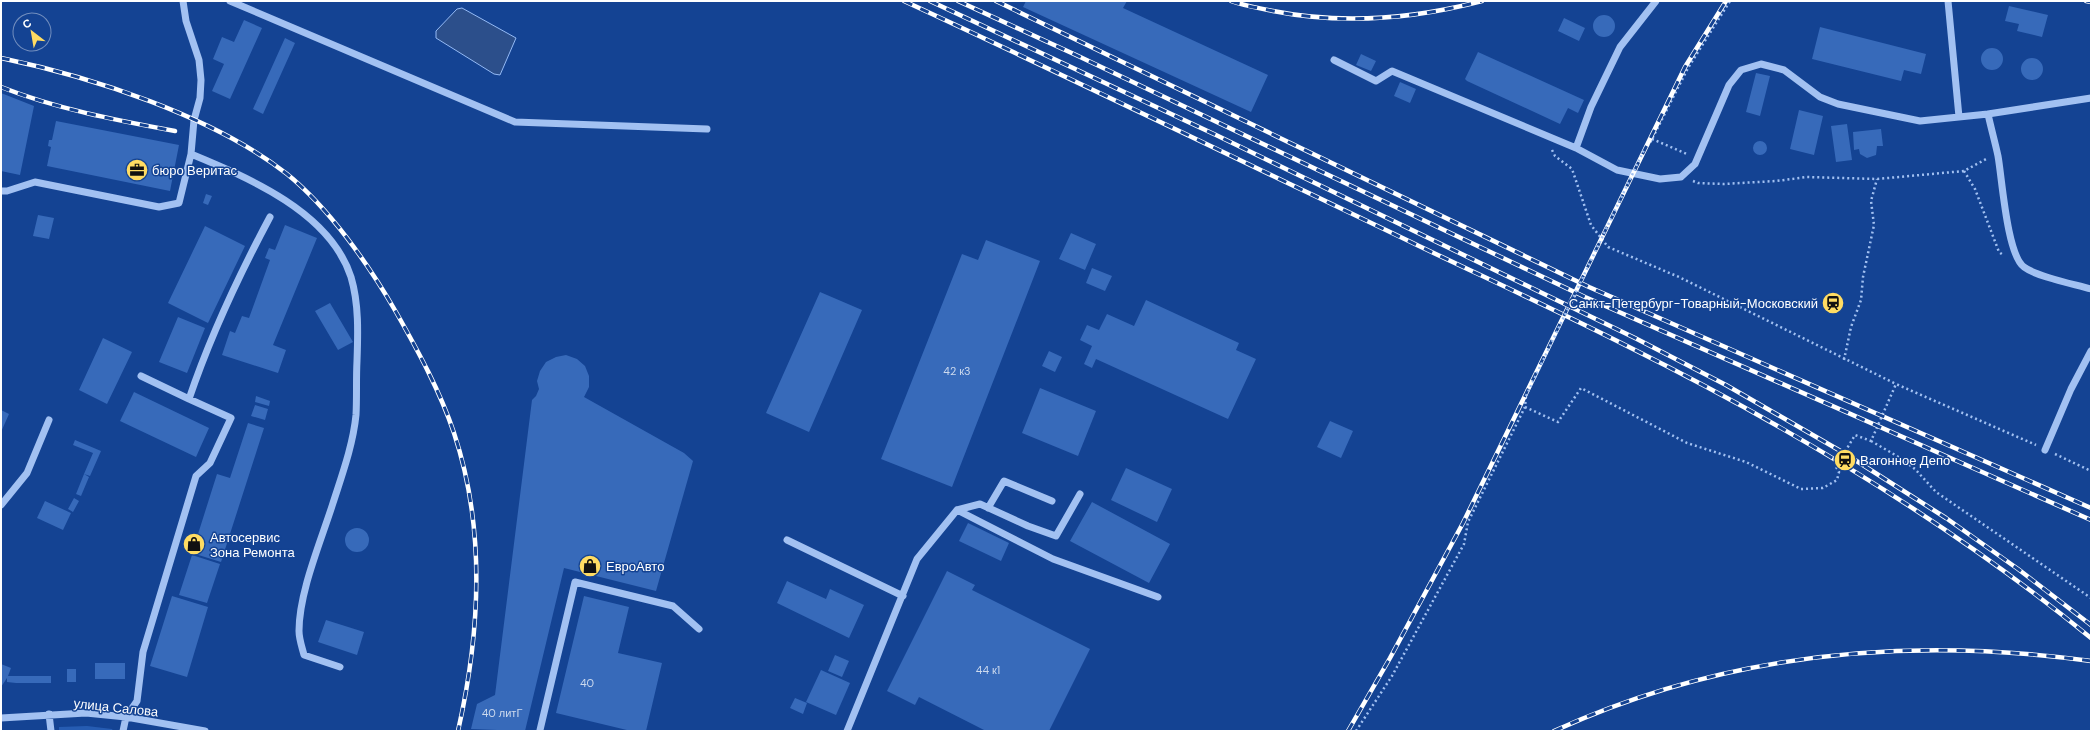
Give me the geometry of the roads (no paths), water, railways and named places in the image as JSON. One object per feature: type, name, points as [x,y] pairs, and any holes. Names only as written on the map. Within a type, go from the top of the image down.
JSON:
[{"type":"street","points":[[1,191],[7,191],[35,182],[159,207],[179,203],[191,154],[194,120],[200,98],[201,80],[199,60],[186,21],[183,1]]},
{"type":"street","points":[[230,1],[515,122],[707,129]]},
{"type":"street","points":[[1576,148],[1591,107],[1620,47],[1656,1]]},
{"type":"street","points":[[1948,1],[1959,117]]},
{"type":"street","points":[[1334,60],[1376,81],[1392,71],[1576,148],[1617,170],[1660,179],[1681,177],[1695,164],[1730,85],[1741,70],[1761,64],[1784,70],[1820,97],[1838,104],[1920,120],[1988,114],[2091,98]]},
{"type":"street","points":[[1988,114],[1998,154],[2010,231],[2018,261],[2025,268],[2091,288]]},
{"type":"street","points":[[191,154],[225,168],[278,196],[297,208],[327,235],[341,254],[351,278],[357,314],[359,343],[356,416],[349,448],[318,546],[303,600],[299,632],[304,655],[340,667]]},
{"type":"street","points":[[189,400],[201,364],[253,249],[270,217]]},
{"type":"street","points":[[2046,450],[2071,389],[2091,350]]},
{"type":"street","points":[[123,731],[126,718],[137,701],[143,652],[196,476],[210,463],[231,418],[189,400],[141,376]]},
{"type":"street","points":[[1,505],[27,472],[49,420]]},
{"type":"street","points":[[988,508],[1004,481],[1052,501]]},
{"type":"street","points":[[847,731],[917,559],[957,510],[980,504],[1028,526],[1056,536],[1080,494]]},
{"type":"street","points":[[957,510],[1053,559],[1158,596]]},
{"type":"street","points":[[787,540],[903,596]]},
{"type":"street","points":[[541,731],[575,582],[673,606],[699,629]]},
{"type":"street","name":"улица Салова","points":[[1,718],[86,713],[205,731]]},
{"type":"street","points":[[49,714],[52,731]]},
{"type":"railway","points":[[904,1],[1098,92],[1549,308],[1688,377],[1808,444],[1925,516],[1982,555],[2091,638]]},
{"type":"railway","points":[[930,1],[1216,135],[1635,338],[1726,385],[1844,453],[1946,518],[2018,569],[2091,625]]},
{"type":"railway","points":[[958,1],[1076,55],[1585,297],[2091,520]]},
{"type":"railway","points":[[996,1],[1589,287],[2091,508]]},
{"type":"railway","points":[[1231,1],[1273,11],[1326,18],[1352,19],[1404,16],[1482,1]]},
{"type":"railway","points":[[1348,731],[1390,658],[1463,523],[1685,67],[1726,1]]},
{"type":"railway","points":[[2086,1],[2091,2]]},
{"type":"railway","points":[[1,58],[74,76],[112,88],[150,101],[224,134],[257,153],[287,174],[303,188],[333,220],[361,257],[396,312],[428,371],[454,433],[464,469],[471,506],[475,544],[476,582],[475,619],[471,657],[458,731]]},
{"type":"railway","points":[[1,87],[65,108],[175,131]]},
{"type":"railway","points":[[1554,731],[1619,705],[1684,684],[1751,668],[1818,657],[1885,652],[1954,650],[2022,654],[2091,661]]},
{"type":"place","name":"бюро Веритас","points":[[137,170]]},
{"type":"place","name":"Санкт-Петербург-Товарный-Московский","points":[[1833,303]]},
{"type":"place","name":"Вагонное Депо","points":[[1845,460]]},
{"type":"place","name":"Автосервис Зона Ремонта","points":[[194,544]]},
{"type":"place","name":"ЕвроАвто","points":[[590,566]]}]
